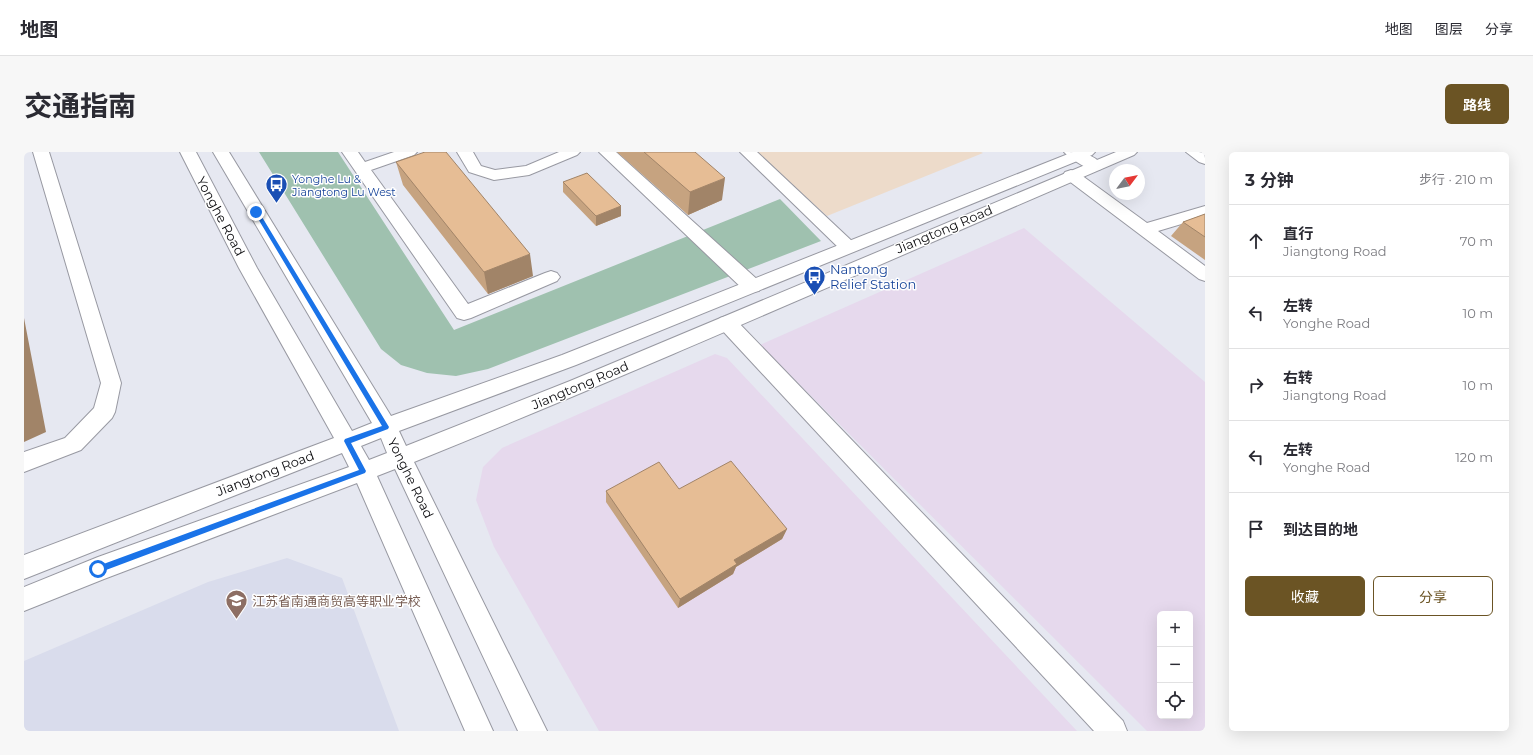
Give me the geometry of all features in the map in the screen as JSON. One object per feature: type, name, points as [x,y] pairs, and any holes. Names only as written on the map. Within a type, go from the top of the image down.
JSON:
[{"type":"main road","points":[[24,462],[73,444],[104,412],[111,383],[41,152]]},
{"type":"main road","name":"Yonghe Road","points":[[188,152],[248,268],[348,441],[363,471],[479,731]]},
{"type":"main road","name":"Yonghe Road","points":[[221,152],[386,427],[402,457],[533,731]]},
{"type":"main road","points":[[350,152],[464,313],[551,277]]},
{"type":"main road","points":[[361,168],[408,152]]},
{"type":"main road","points":[[465,152],[475,170],[494,175],[529,170],[572,152]]},
{"type":"main road","points":[[607,152],[752,286]]},
{"type":"main road","points":[[748,152],[848,247]]},
{"type":"main road","name":"Jiangtong Road","points":[[24,567],[348,441],[569,360],[848,247],[1083,156],[1129,152]]},
{"type":"main road","points":[[1194,152],[1205,159]]},
{"type":"main road","name":"Jiangtong Road","points":[[24,600],[98,569],[402,457],[577,387],[1071,175],[1083,156]]},
{"type":"main road","points":[[1071,175],[1205,275]]},
{"type":"main road","points":[[1144,230],[1205,211]]},
{"type":"main road","points":[[727,323],[1113,731]]},
{"type":"shaded area","points":[[756,152],[981,152],[983,153],[827,216]]},
{"type":"shaded area","points":[[1024,228],[1205,382],[1205,731],[1147,731],[760,345]]},
{"type":"shaded area","points":[[715,354],[727,358],[1077,731],[599,731],[494,547],[476,500],[483,467],[502,448]]},
{"type":"shaded area","name":"江苏省南通商贸高等职业学校","points":[[287,558],[342,578],[399,731],[24,731],[24,661],[208,582]]},
{"type":"green space","points":[[259,152],[338,152],[454,330],[780,199],[821,241],[488,369],[456,376],[427,373],[401,365],[381,349]]},
{"type":"building","points":[[425,152],[446,152],[530,254],[484,272],[396,162]]},
{"type":"building","points":[[644,152],[695,152],[725,178],[690,192]]},
{"type":"building","points":[[587,173],[621,206],[596,216],[563,182]]},
{"type":"building","points":[[1205,214],[1205,237],[1183,222]]},
{"type":"building","points":[[731,461],[787,529],[734,560],[737,564],[680,599],[606,491],[659,462],[679,489]]},
{"type":"place","name":"Yonghe Lu & Jiangtong Lu West","points":[[277,204]]},
{"type":"place","name":"Nantong Relief Station","points":[[815,296]]},
{"type":"place","name":"江苏省南通商贸高等职业学校","points":[[237,620]]},
{"type":"route","points":[[98,569],[363,471],[348,441],[386,427],[256,212]]}]
